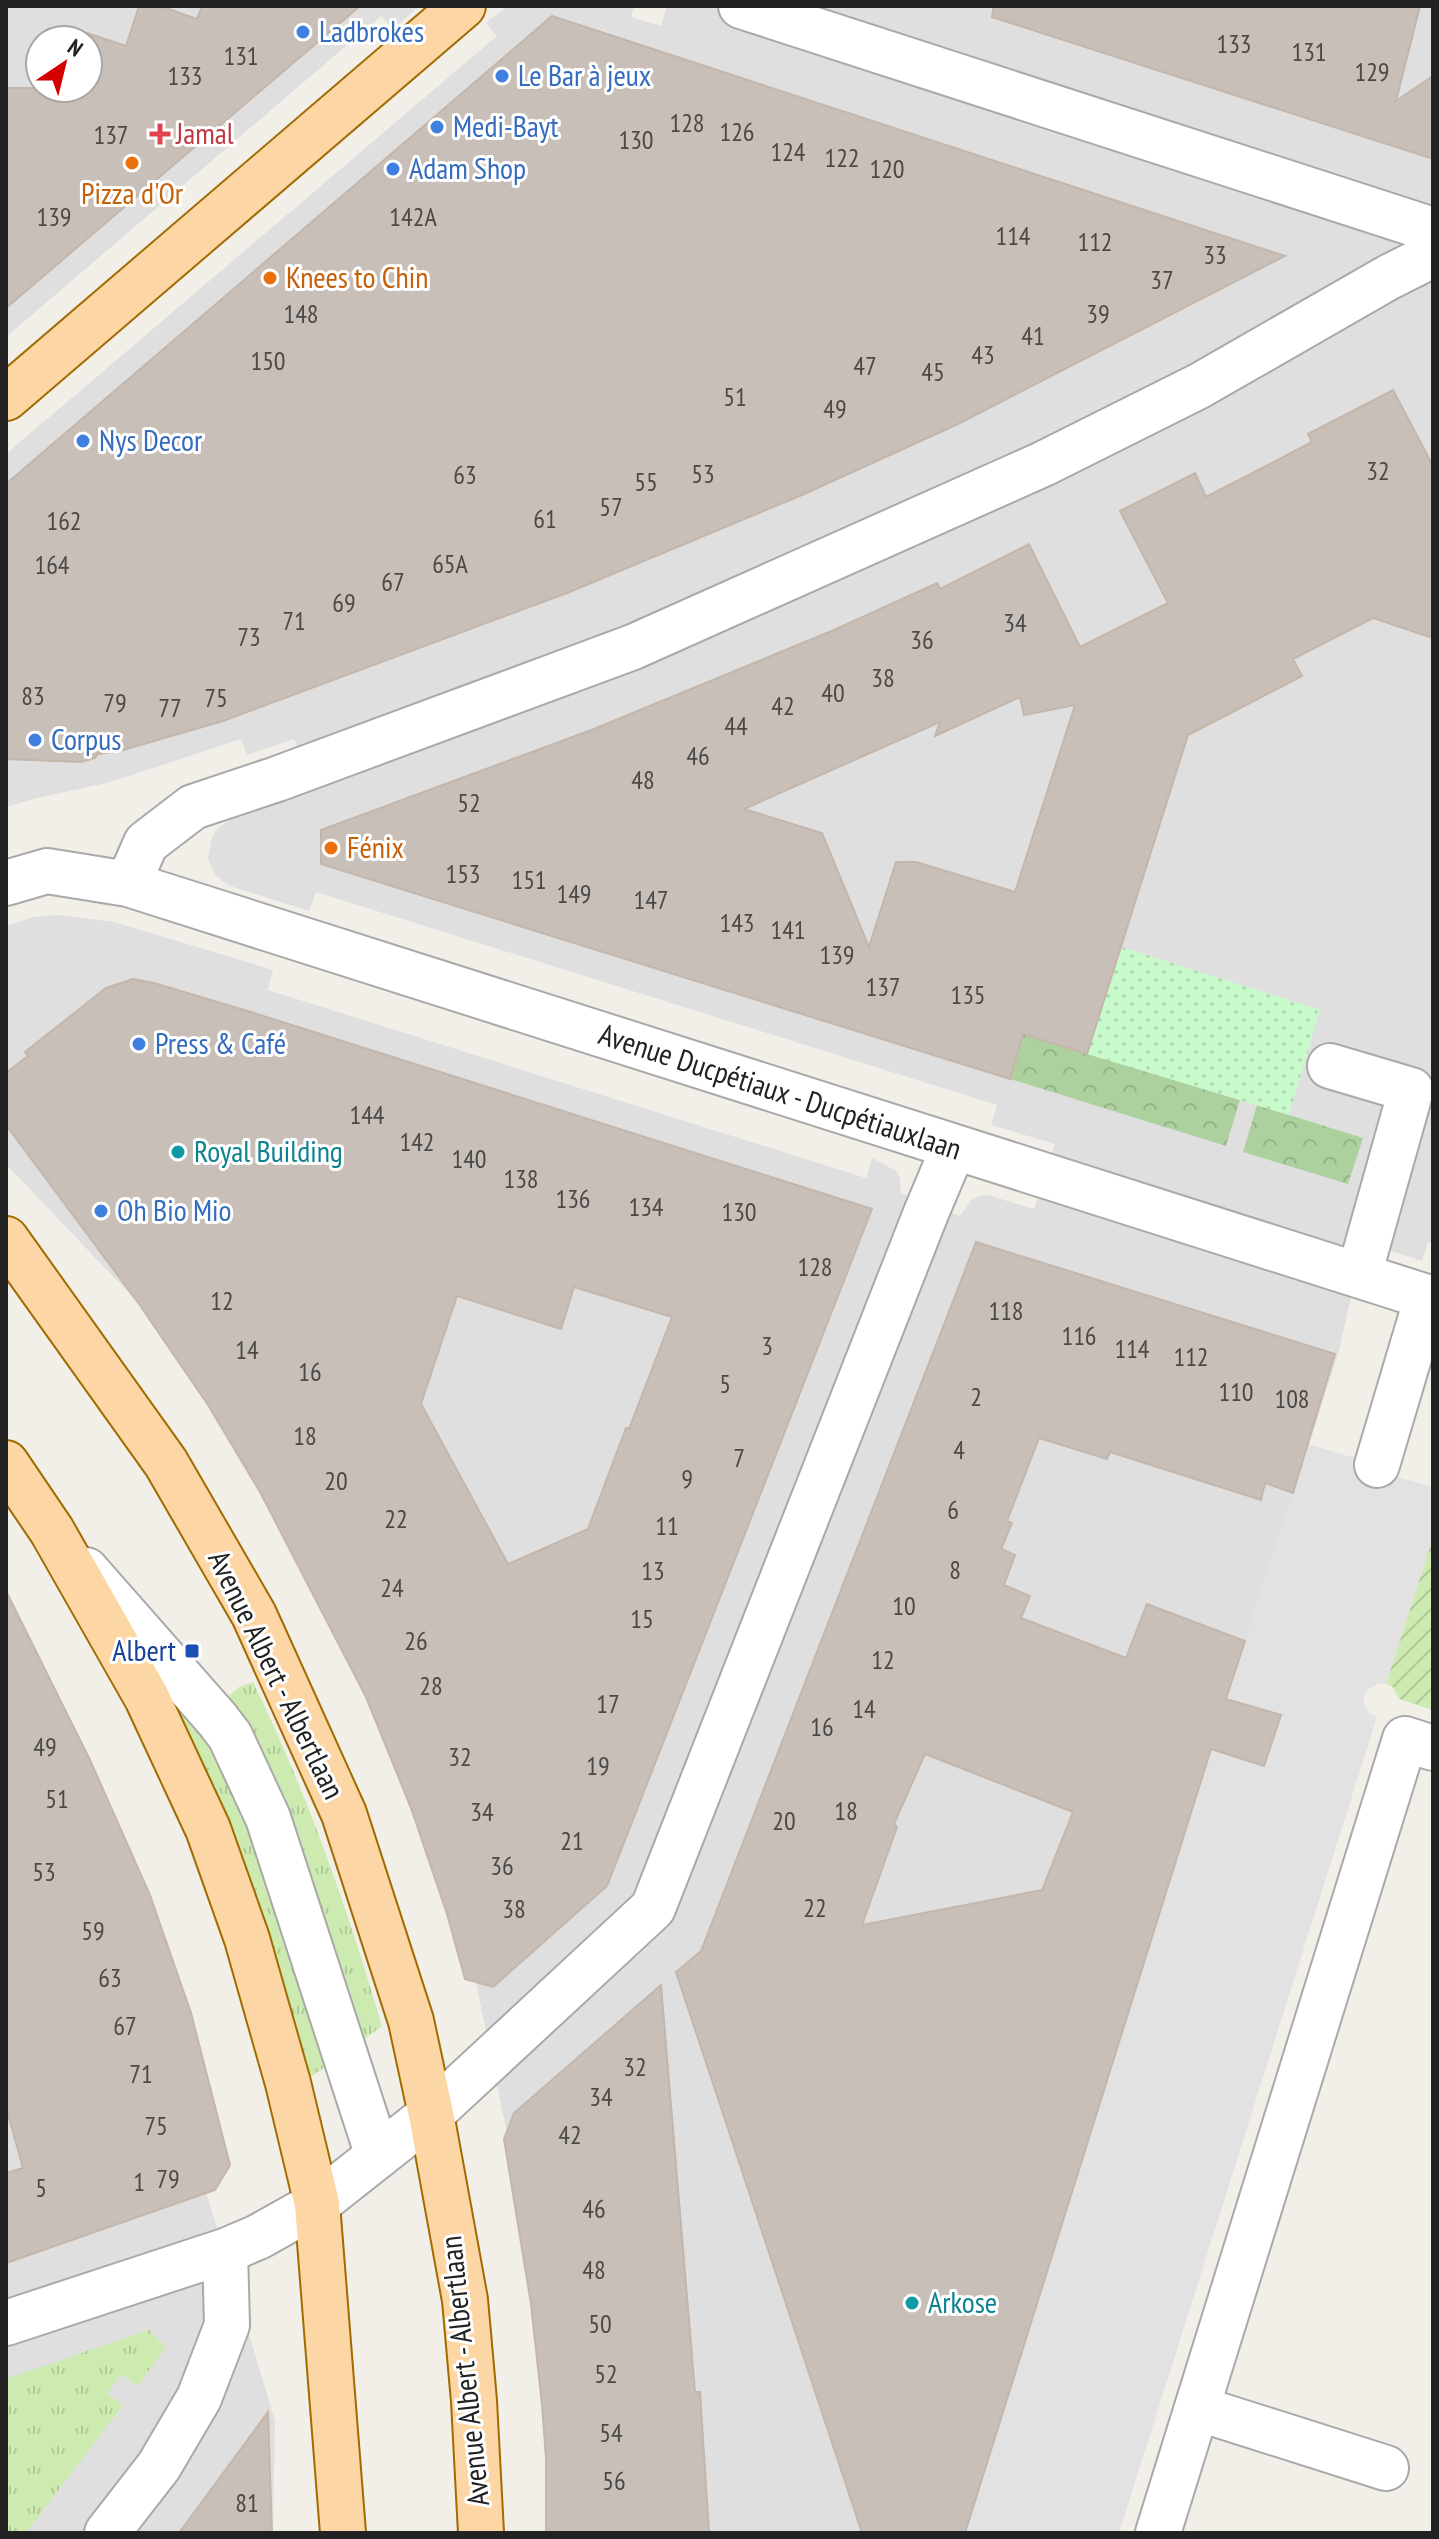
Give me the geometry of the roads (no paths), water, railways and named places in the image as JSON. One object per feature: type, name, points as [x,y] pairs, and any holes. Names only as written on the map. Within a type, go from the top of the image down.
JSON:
[{"type":"main road","points":[[6,398],[463,6]]},
{"type":"main road","name":"Avenue Albert - Albertlaan","points":[[6,1239],[166,1463],[254,1615],[344,1814],[411,2021],[431,2114],[465,2300],[481,2533]]},
{"type":"main road","points":[[6,1463],[52,1531],[147,1698],[208,1829],[252,1953],[317,2204],[343,2533]]},
{"type":"street","points":[[741,6],[1433,230]]},
{"type":"street","points":[[128,884],[146,843],[193,807],[292,773],[661,634],[1043,464],[1199,386],[1433,255]]},
{"type":"street","name":"Avenue Ducpétiaux - Ducpétiauxlaan","points":[[6,883],[47,871],[128,884],[953,1149],[1430,1298]]},
{"type":"street","points":[[1330,1066],[1411,1090],[1359,1275]]},
{"type":"street","points":[[6,2323],[225,2251],[258,2237],[317,2204],[431,2114],[653,1908],[953,1149]]},
{"type":"street","points":[[1377,1465],[1430,1298]]},
{"type":"street","points":[[52,1531],[230,1736],[268,1818],[378,2156]]},
{"type":"street","points":[[1158,2533],[1405,1739],[1433,1748]]},
{"type":"street","points":[[107,2533],[159,2466],[199,2398],[227,2325],[225,2251]]},
{"type":"street","points":[[1197,2408],[1386,2468]]},
{"type":"place","name":"Ladbrokes","points":[[303,32]]},
{"type":"place","name":"Le Bar à jeux","points":[[502,76]]},
{"type":"place","name":"Medi-Bayt","points":[[437,127]]},
{"type":"place","name":"Jamal","points":[[160,134]]},
{"type":"place","name":"Pizza d'Or","points":[[132,163]]},
{"type":"place","name":"Adam Shop","points":[[393,169]]},
{"type":"place","name":"Knees to Chin","points":[[270,278]]},
{"type":"place","name":"Nys Decor","points":[[83,441]]},
{"type":"place","name":"Corpus","points":[[35,740]]},
{"type":"place","name":"Fénix","points":[[331,848]]},
{"type":"place","name":"Press & Café","points":[[139,1044]]},
{"type":"place","name":"Royal Building","points":[[178,1152]]},
{"type":"place","name":"Oh Bio Mio","points":[[101,1211]]},
{"type":"place","name":"Albert","points":[[192,1651]]},
{"type":"place","name":"Arkose","points":[[912,2303]]}]
